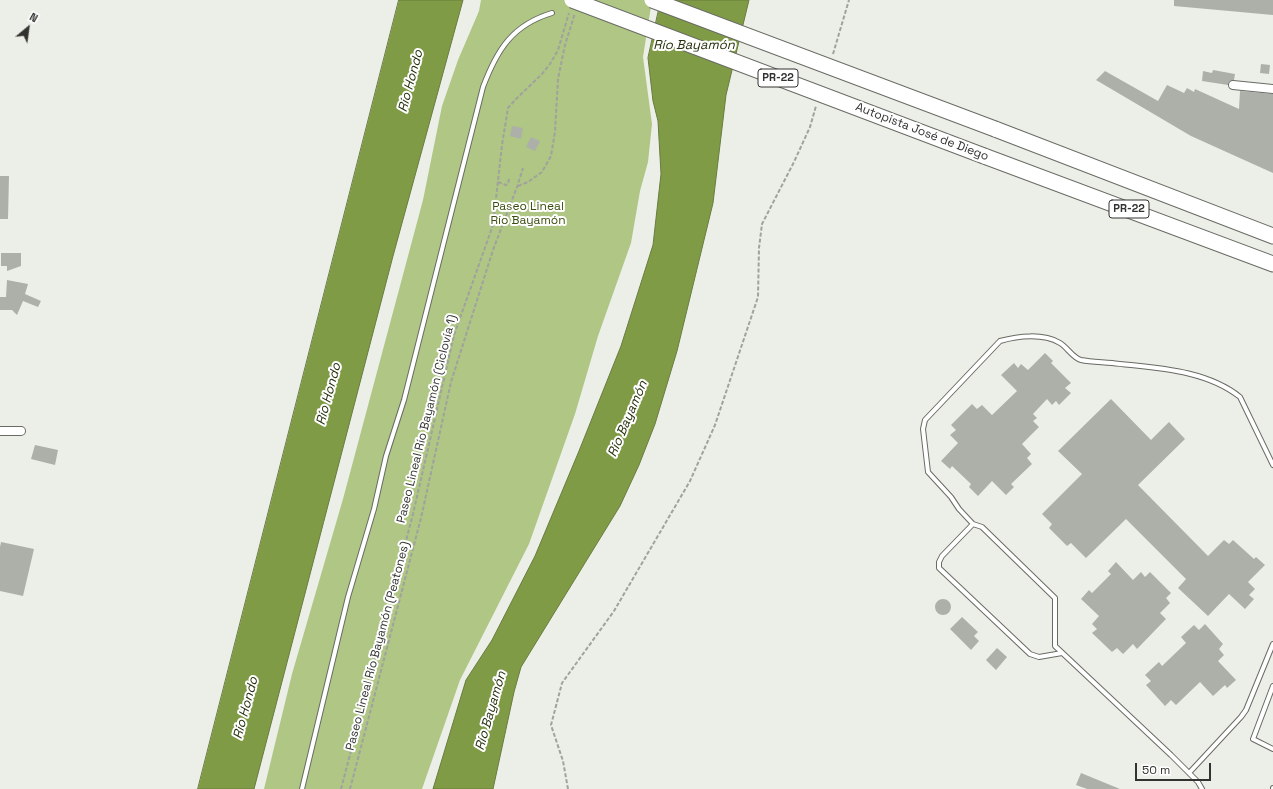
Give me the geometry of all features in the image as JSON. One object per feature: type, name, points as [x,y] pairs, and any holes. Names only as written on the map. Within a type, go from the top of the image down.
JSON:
[{"type":"highway","name":"PR-22","points":[[652,0],[995,129],[1273,236]]},
{"type":"highway","name":"Autopista José de Diego","points":[[573,6],[984,156],[1273,264]]},
{"type":"street","points":[[1233,85],[1273,89]]},
{"type":"street","points":[[0,431],[21,431]]},
{"type":"lane","points":[[302,789],[348,596],[374,509],[386,456],[406,393],[483,87],[500,50],[518,29],[532,20],[552,13]]},
{"type":"lane","points":[[1202,789],[1198,782],[1189,773],[1055,646],[1055,598],[982,527],[973,524],[928,472],[923,429],[925,420],[1000,341],[1035,337],[1047,338],[1060,343],[1079,360],[1179,371],[1219,384],[1232,390],[1240,397],[1273,465]]},
{"type":"lane","points":[[973,524],[942,556],[939,562],[939,568],[1030,654],[1039,657],[1062,653]]},
{"type":"lane","points":[[1189,773],[1246,710],[1273,644]]},
{"type":"lane","points":[[1273,686],[1253,739],[1273,749]]},
{"type":"path","points":[[833,55],[849,0]]},
{"type":"path","points":[[518,186],[528,182],[542,172],[551,156],[555,132],[558,79],[573,6]]},
{"type":"path","name":"Paseo Lineal Río Bayamón (Ciclovía 1)","points":[[341,789],[413,514],[454,335],[493,225],[502,145],[508,108],[550,64],[558,50],[573,6]]},
{"type":"path","points":[[568,789],[563,761],[551,725],[562,683],[614,610],[690,481],[715,425],[758,297],[759,248],[762,224],[794,162],[810,127],[817,105]]},
{"type":"path","name":"Paseo Lineal Río Bayamón (Peatones)","points":[[350,789],[421,518],[451,382],[493,250],[518,186],[523,168]]},
{"type":"path","points":[[498,182],[506,185],[508,184],[509,179]]},
{"type":"green space","name":"Paseo Lineal Río Bayamón","points":[[481,0],[652,0],[643,57],[652,124],[648,162],[640,191],[631,243],[598,336],[575,414],[529,544],[460,680],[422,789],[264,789],[292,674],[343,499],[423,200],[442,106],[458,60],[479,11]]},
{"type":"water","name":"Río Hondo","points":[[399,0],[463,0],[393,256],[254,789],[198,789]]},
{"type":"water","name":"Río Bayamón","points":[[661,0],[749,0],[726,95],[713,203],[677,351],[655,424],[639,465],[620,506],[521,667],[514,692],[493,789],[433,789],[466,680],[492,640],[535,556],[621,346],[653,245],[661,174],[658,121],[653,101],[648,58]]},
{"type":"building","points":[[1174,0],[1273,0],[1273,15],[1174,6]]},
{"type":"building","points":[[1261,64],[1270,65],[1269,74],[1260,73]]},
{"type":"building","points":[[1213,70],[1235,74],[1234,80],[1229,82],[1228,85],[1202,81],[1203,71],[1212,73]]},
{"type":"building","points":[[1105,71],[1158,101],[1167,85],[1184,93],[1187,88],[1194,92],[1195,89],[1239,109],[1240,91],[1273,94],[1273,173],[1191,136],[1096,80]]},
{"type":"building","points":[[512,126],[523,128],[521,139],[510,136]]},
{"type":"building","points":[[531,137],[540,141],[535,151],[526,147]]},
{"type":"building","points":[[0,176],[9,176],[8,219],[0,219]]},
{"type":"building","points":[[1,253],[21,253],[21,266],[7,271],[7,266],[1,266]]},
{"type":"building","points":[[7,280],[28,284],[25,294],[41,301],[38,307],[23,301],[17,315],[12,310],[0,310],[0,297],[6,297]]},
{"type":"building","points":[[1045,353],[1053,361],[1051,363],[1071,383],[1065,388],[1071,393],[1059,405],[1056,401],[1052,405],[1047,399],[1033,414],[1037,418],[1033,421],[1039,427],[1022,444],[1031,454],[1027,458],[1032,464],[1011,484],[1014,487],[1006,495],[992,481],[978,496],[969,487],[971,484],[952,466],[950,469],[941,461],[958,443],[950,435],[956,430],[951,425],[972,404],[977,409],[982,405],[992,415],[1017,391],[1001,375],[1014,363],[1018,368],[1021,364],[1028,370]]},
{"type":"building","points":[[1111,399],[1151,440],[1169,422],[1185,439],[1138,485],[1208,556],[1224,540],[1229,544],[1233,540],[1254,559],[1256,557],[1265,565],[1248,582],[1255,589],[1249,595],[1254,599],[1245,609],[1229,594],[1208,616],[1178,588],[1186,579],[1126,519],[1086,558],[1071,543],[1067,546],[1049,528],[1052,524],[1042,514],[1082,474],[1058,451]]},
{"type":"building","points":[[35,445],[58,450],[55,465],[31,459]]},
{"type":"building","points":[[1,542],[34,549],[23,596],[0,591]]},
{"type":"building","points":[[1116,562],[1133,580],[1141,572],[1145,577],[1150,572],[1171,593],[1166,598],[1170,603],[1160,613],[1166,619],[1137,649],[1133,644],[1123,654],[1117,648],[1112,652],[1092,633],[1097,629],[1092,624],[1099,616],[1081,599],[1089,590],[1092,593],[1111,574],[1108,571]]},
{"type":"building","points":[[943,599],[950,604],[951,607],[946,614],[943,615],[936,610],[935,607],[940,600]]},
{"type":"building","points":[[962,617],[978,632],[974,636],[979,641],[971,650],[950,629]]},
{"type":"building","points":[[1205,624],[1223,644],[1219,649],[1224,655],[1218,661],[1236,680],[1227,688],[1225,685],[1213,696],[1200,682],[1176,705],[1171,700],[1165,706],[1146,685],[1151,681],[1145,675],[1159,662],[1162,666],[1186,643],[1181,637],[1194,625],[1199,630]]},
{"type":"building","points":[[997,648],[1007,657],[996,670],[986,660]]},
{"type":"building","points":[[1081,773],[1120,789],[1087,789],[1076,785]]}]
